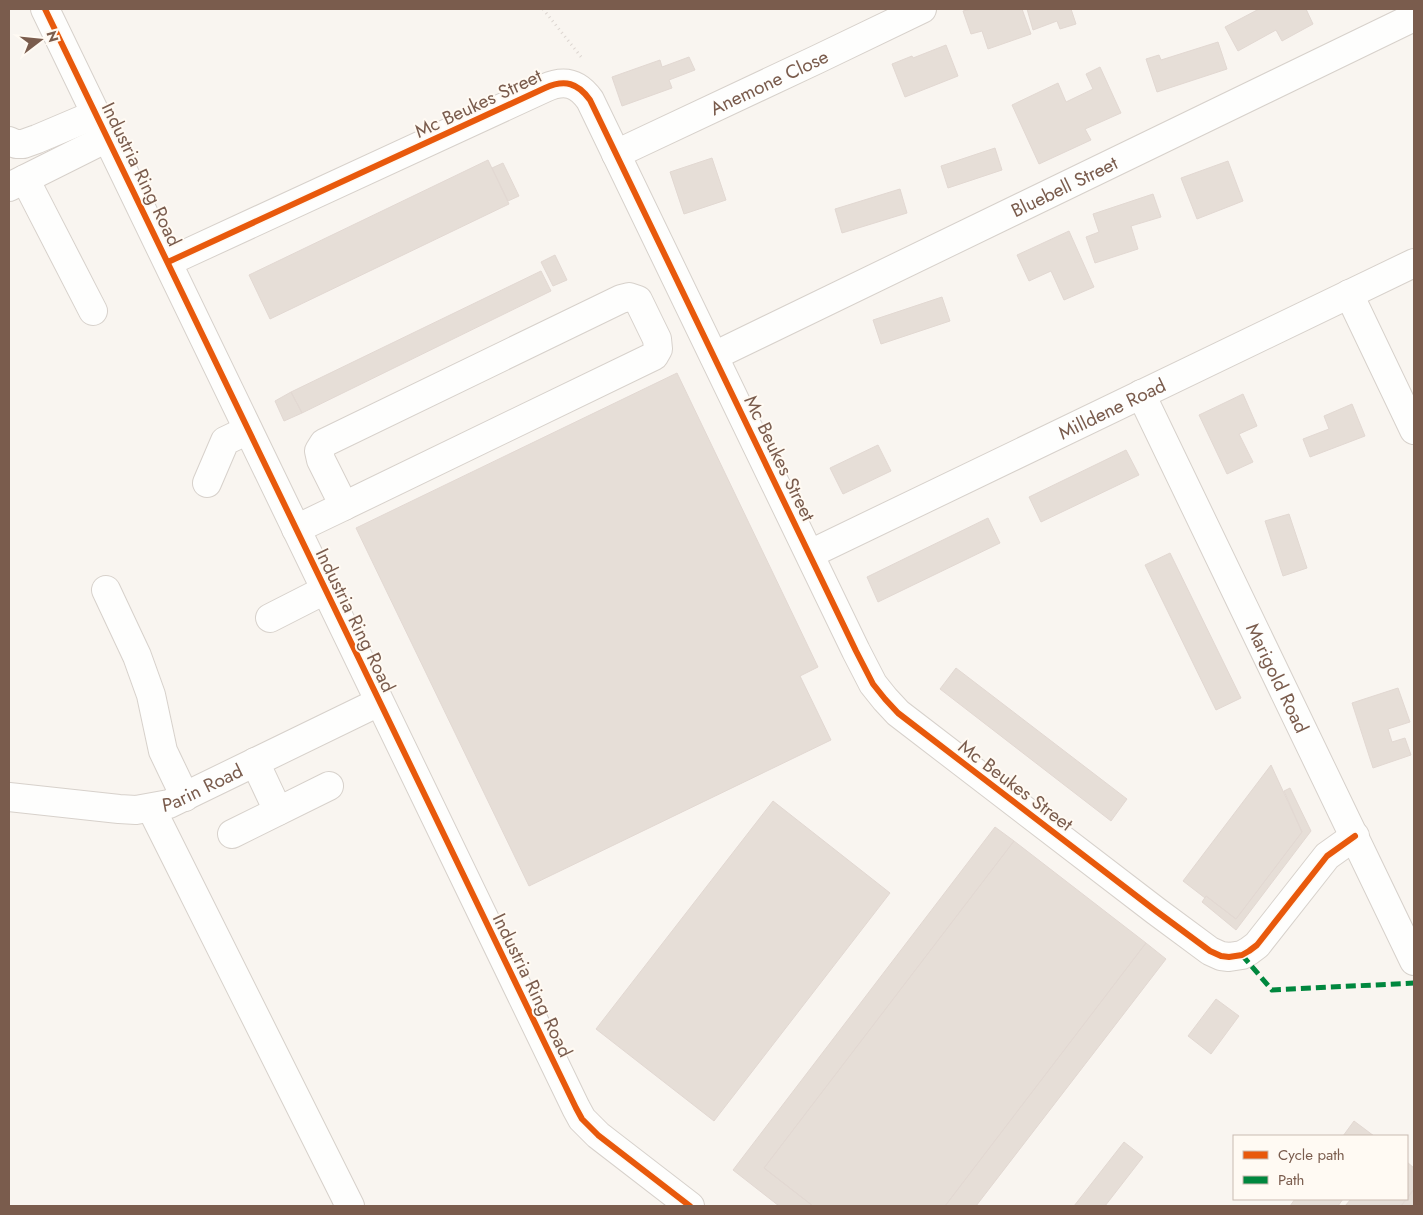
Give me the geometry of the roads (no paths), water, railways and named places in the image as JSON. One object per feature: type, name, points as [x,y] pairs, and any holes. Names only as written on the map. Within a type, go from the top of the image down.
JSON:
[{"type":"street","name":"Industria Ring Road","points":[[45,9],[566,1091],[582,1119],[598,1136],[690,1206]]},
{"type":"street","name":"Anemone Close","points":[[616,154],[922,9]]},
{"type":"street","name":"Bluebell Street","points":[[714,356],[1414,17]]},
{"type":"street","name":"Mc Beukes Street","points":[[168,262],[556,84],[572,85],[579,88],[590,100],[873,684],[898,713],[1210,951],[1220,956],[1242,955],[1257,945],[1327,856],[1355,836]]},
{"type":"street","points":[[9,142],[23,144],[96,114]]},
{"type":"street","points":[[93,311],[17,183],[107,138]]},
{"type":"street","name":"Milldene Road","points":[[810,554],[1414,263]]},
{"type":"street","points":[[1349,294],[1414,430]]},
{"type":"street","points":[[296,529],[344,506],[654,356],[658,349],[657,339],[638,300],[629,297],[621,299],[324,443],[320,451],[321,460],[344,506]]},
{"type":"street","name":"Marigold Road","points":[[1141,394],[1414,961]]},
{"type":"street","points":[[207,483],[225,441],[248,430]]},
{"type":"street","points":[[106,590],[137,656],[151,695],[163,751],[184,797]]},
{"type":"street","points":[[270,618],[325,590]]},
{"type":"street","name":"Parin Road","points":[[9,797],[136,810],[169,804],[379,702]]},
{"type":"street","points":[[254,762],[278,811]]},
{"type":"street","points":[[232,834],[329,786]]},
{"type":"street","points":[[151,808],[350,1206]]}]
